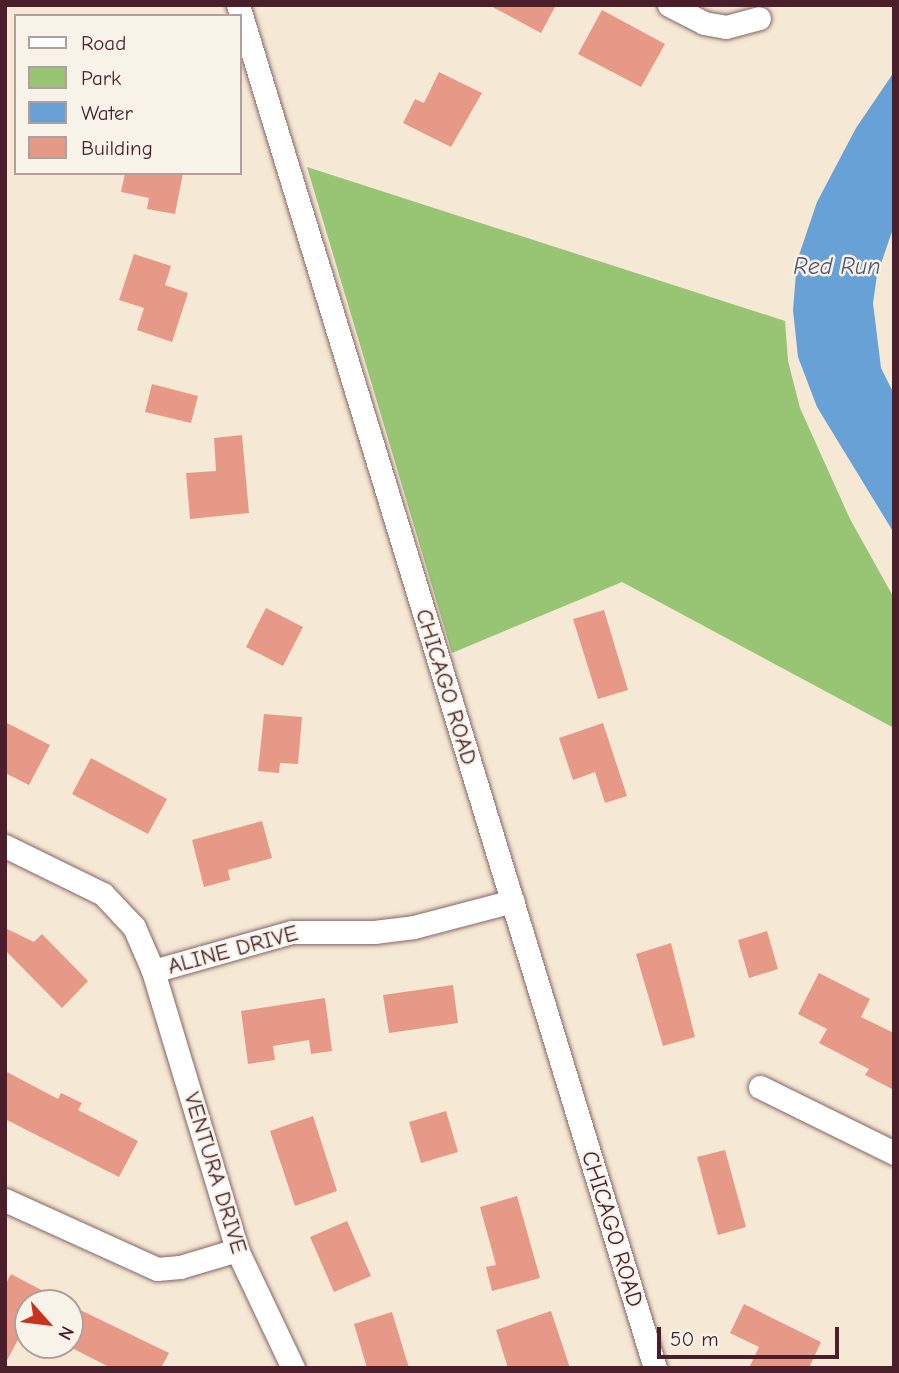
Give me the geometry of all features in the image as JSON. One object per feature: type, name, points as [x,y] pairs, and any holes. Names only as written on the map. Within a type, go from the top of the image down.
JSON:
[{"type":"street","points":[[669,5],[704,23],[726,27],[759,18]]},
{"type":"street","name":"CHICAGO ROAD","points":[[242,18],[655,1368]]},
{"type":"street","name":"ALINE DRIVE","points":[[5,846],[103,894],[134,927],[153,971],[292,932],[401,929],[513,901]]},
{"type":"street","name":"VENTURA DRIVE","points":[[153,971],[237,1250],[293,1368]]},
{"type":"street","points":[[760,1087],[894,1153]]},
{"type":"street","points":[[5,1200],[158,1269],[180,1267],[237,1250]]},
{"type":"green space","points":[[307,167],[785,321],[788,361],[800,408],[850,519],[894,598],[894,728],[622,582],[452,653]]},
{"type":"water","name":"Red Run","points":[[894,72],[894,226],[877,275],[873,303],[881,368],[894,394],[894,533],[817,407],[798,357],[793,310],[797,261],[817,202],[856,128]]},
{"type":"building","points":[[489,5],[556,5],[541,33]]},
{"type":"building","points":[[602,10],[665,44],[641,87],[578,54]]},
{"type":"building","points":[[439,72],[482,93],[451,147],[403,123],[415,99],[424,103]]},
{"type":"building","points":[[125,175],[183,175],[175,214],[147,209],[149,198],[121,192]]},
{"type":"building","points":[[134,254],[171,266],[165,285],[188,293],[172,342],[137,330],[144,308],[119,300]]},
{"type":"building","points":[[152,384],[198,396],[191,423],[145,412]]},
{"type":"building","points":[[242,435],[249,513],[190,519],[186,473],[216,471],[214,438]]},
{"type":"building","points":[[266,608],[303,627],[283,666],[246,647]]},
{"type":"building","points":[[604,610],[628,690],[598,699],[573,619]]},
{"type":"building","points":[[264,714],[302,717],[298,764],[280,763],[279,773],[258,771]]},
{"type":"building","points":[[5,722],[50,745],[29,785],[5,773]]},
{"type":"building","points":[[603,723],[627,796],[605,803],[595,772],[573,780],[559,738]]},
{"type":"building","points":[[91,758],[167,799],[148,834],[72,794]]},
{"type":"building","points":[[262,821],[272,858],[228,870],[230,880],[204,887],[192,840]]},
{"type":"building","points":[[5,928],[34,942],[42,934],[88,981],[62,1008],[5,950]]},
{"type":"building","points":[[767,931],[778,969],[749,978],[738,940]]},
{"type":"building","points":[[671,943],[695,1037],[663,1046],[636,954]]},
{"type":"building","points":[[819,973],[870,999],[861,1017],[894,1033],[894,1090],[865,1075],[869,1069],[819,1043],[827,1029],[798,1014]]},
{"type":"building","points":[[453,985],[458,1023],[389,1033],[383,995]]},
{"type":"building","points":[[325,998],[332,1051],[311,1054],[309,1040],[273,1046],[275,1060],[248,1064],[241,1011]]},
{"type":"building","points":[[5,1071],[58,1099],[61,1093],[82,1103],[78,1110],[138,1141],[119,1177],[5,1119]]},
{"type":"building","points":[[446,1111],[458,1152],[421,1163],[409,1122]]},
{"type":"building","points":[[313,1116],[337,1191],[295,1206],[270,1131]]},
{"type":"building","points":[[725,1150],[746,1227],[718,1235],[697,1157]]},
{"type":"building","points":[[517,1196],[540,1278],[492,1291],[486,1267],[496,1265],[480,1207]]},
{"type":"building","points":[[347,1221],[371,1276],[334,1292],[310,1237]]},
{"type":"building","points":[[11,1274],[39,1289],[14,1289],[14,1347],[5,1364],[5,1285]]},
{"type":"building","points":[[744,1304],[821,1342],[809,1368],[749,1368],[759,1347],[730,1333]]},
{"type":"building","points":[[551,1311],[570,1368],[508,1368],[496,1330]]},
{"type":"building","points":[[84,1312],[169,1353],[161,1368],[111,1368],[84,1354]]},
{"type":"building","points":[[392,1312],[409,1368],[367,1368],[354,1324]]}]
